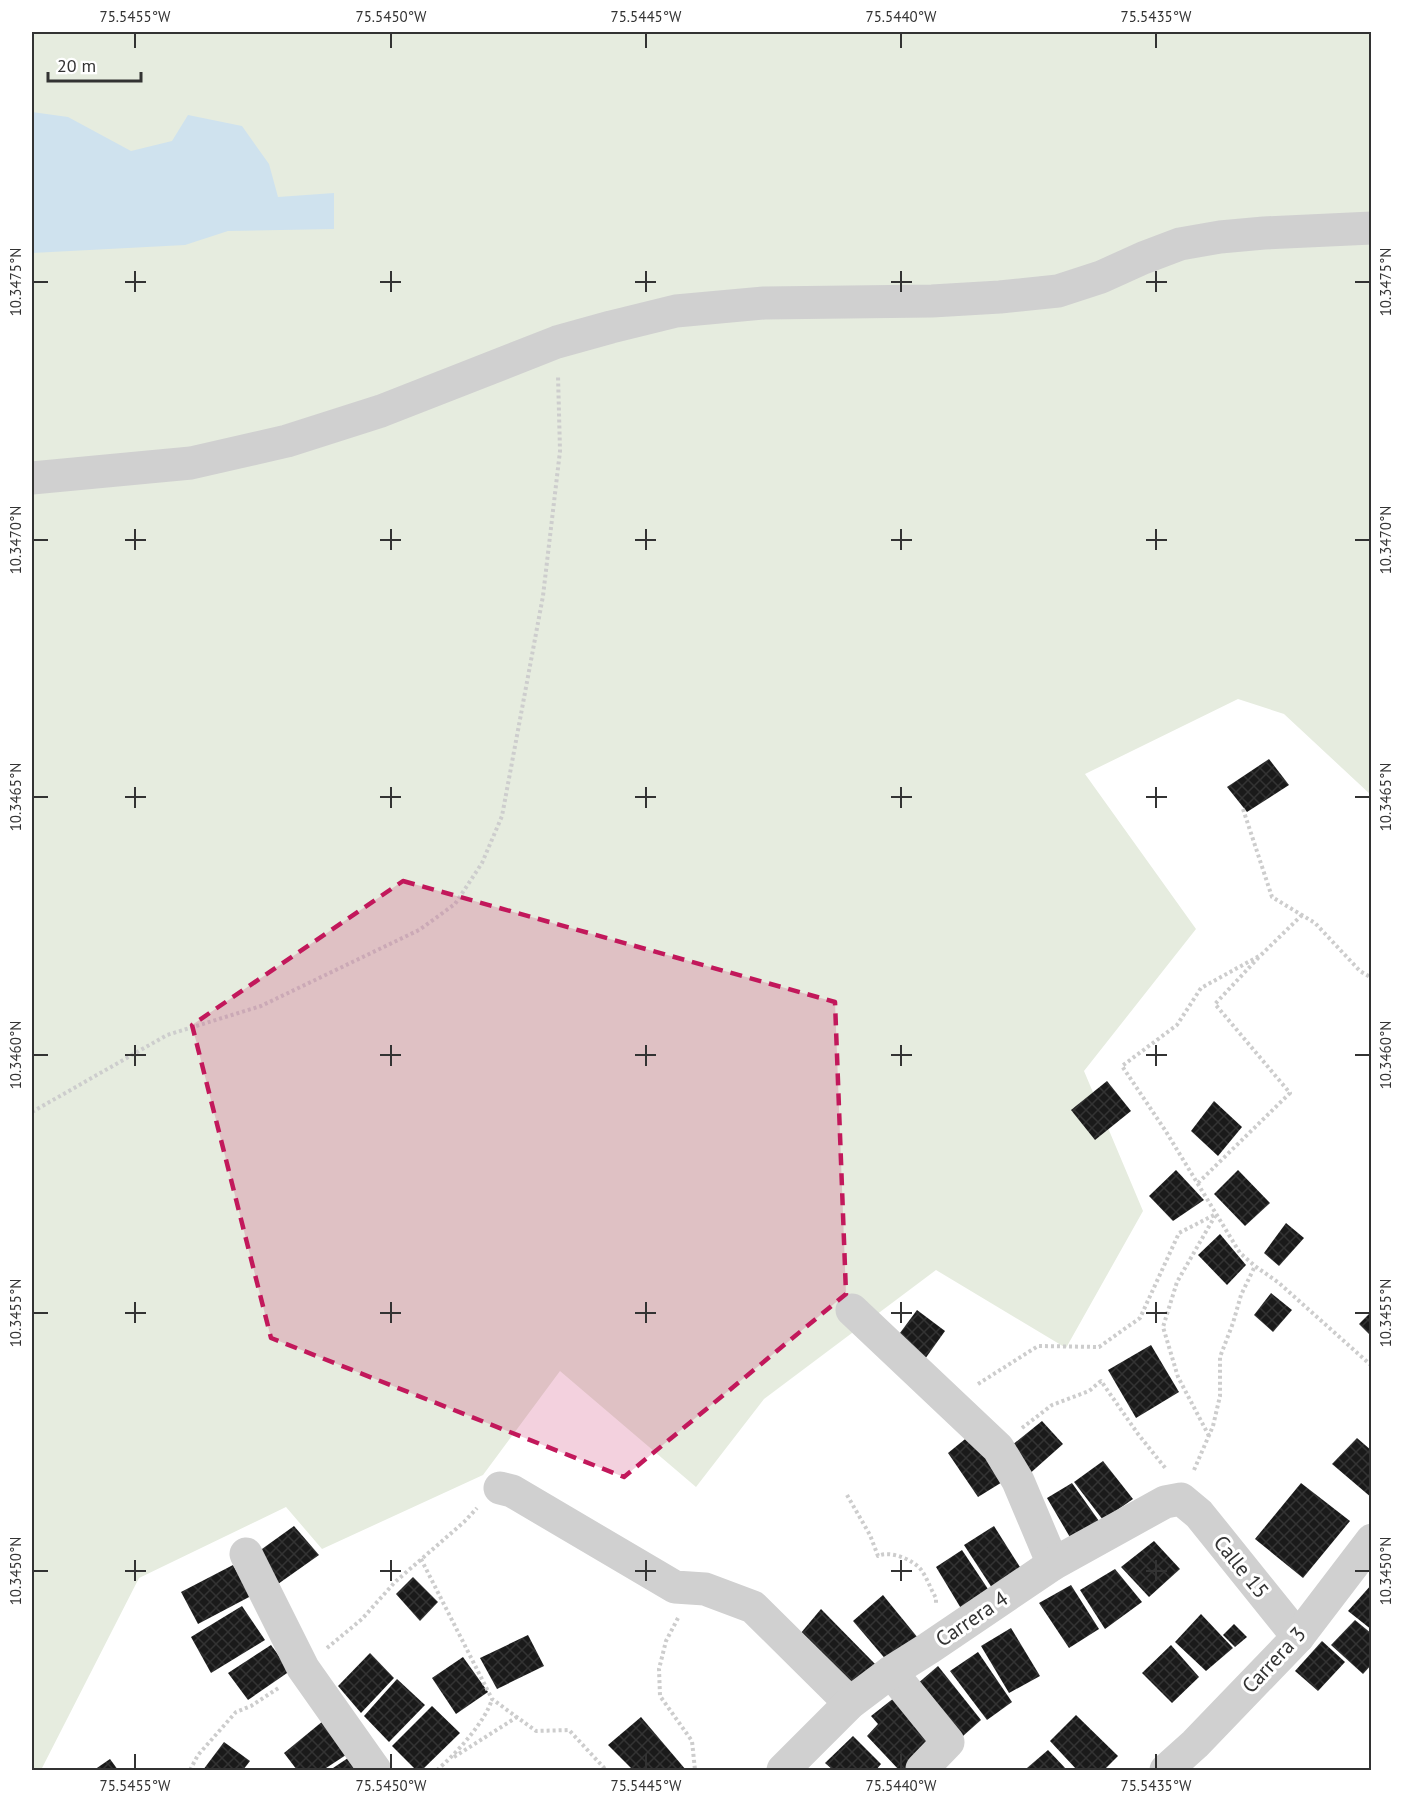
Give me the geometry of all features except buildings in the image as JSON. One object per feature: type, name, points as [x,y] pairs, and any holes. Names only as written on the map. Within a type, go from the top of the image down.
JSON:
[{"type":"street","points":[[32,478],[190,463],[287,441],[381,411],[557,342],[676,311],[764,303],[943,301],[1058,291],[1101,277],[1180,244],[1263,233],[1371,228]]},
{"type":"street","points":[[852,1310],[998,1448],[1018,1481],[1053,1564]]},
{"type":"street","points":[[500,1488],[512,1491],[675,1587],[705,1589],[753,1607],[850,1703]]},
{"type":"street","name":"Carrera 4","points":[[783,1770],[850,1703],[891,1672],[1053,1564],[1166,1502],[1181,1499]]},
{"type":"street","name":"Calle 15","points":[[1181,1499],[1199,1514],[1298,1637]]},
{"type":"street","name":"Carrera 3","points":[[1166,1770],[1195,1744],[1298,1637],[1371,1540]]},
{"type":"street","points":[[246,1554],[303,1668],[375,1770]]},
{"type":"street","points":[[891,1672],[948,1742],[923,1770]]},
{"type":"path","points":[[32,1112],[166,1035],[261,1006],[419,930],[455,904],[482,863],[502,816],[541,608],[560,451],[557,342]]},
{"type":"path","points":[[1243,809],[1272,897],[1315,923],[1360,970],[1371,978]]},
{"type":"path","points":[[1198,1184],[1290,1093],[1215,1004],[1302,915]]},
{"type":"path","points":[[1262,955],[1201,988],[1177,1025],[1122,1066],[1166,1130],[1239,1253],[1279,1283],[1371,1366]]},
{"type":"path","points":[[948,1402],[1038,1346],[1099,1347],[1140,1317],[1179,1233],[1216,1214]]},
{"type":"path","points":[[1209,1437],[1178,1377],[1163,1327],[1177,1282],[1216,1214]]},
{"type":"path","points":[[1181,1499],[1214,1426],[1220,1396],[1220,1357],[1241,1295],[1255,1266]]},
{"type":"path","points":[[998,1448],[1052,1405],[1089,1391],[1101,1381],[1138,1434],[1172,1476],[1181,1499]]},
{"type":"path","points":[[190,1770],[198,1755],[236,1712],[251,1706],[295,1677],[362,1619],[395,1582],[464,1522],[489,1495],[500,1488]]},
{"type":"path","points":[[847,1495],[870,1534],[878,1556],[884,1553],[898,1555],[921,1569],[936,1599],[934,1637],[929,1648]]},
{"type":"path","points":[[421,1559],[492,1699],[536,1731],[569,1730],[606,1770]]},
{"type":"path","points":[[695,1770],[692,1741],[660,1696],[659,1669],[666,1641],[680,1616],[705,1589]]},
{"type":"path","points":[[450,1759],[489,1711],[492,1699]]},
{"type":"path","points":[[437,1770],[450,1759],[517,1717]]},
{"type":"highlighted area","points":[[403,881],[835,1002],[846,1294],[624,1477],[271,1338],[192,1025]]},
{"type":"shaded area","points":[[32,32],[1371,32],[1371,795],[1284,714],[1238,699],[1085,774],[1196,929],[1084,1071],[1143,1211],[1066,1348],[936,1270],[764,1399],[696,1487],[560,1371],[483,1475],[322,1549],[286,1507],[139,1578],[41,1770],[32,1770]]},
{"type":"water","points":[[32,112],[68,117],[131,151],[172,141],[188,115],[242,126],[269,164],[278,197],[334,193],[334,229],[228,231],[185,245],[32,253]]}]
